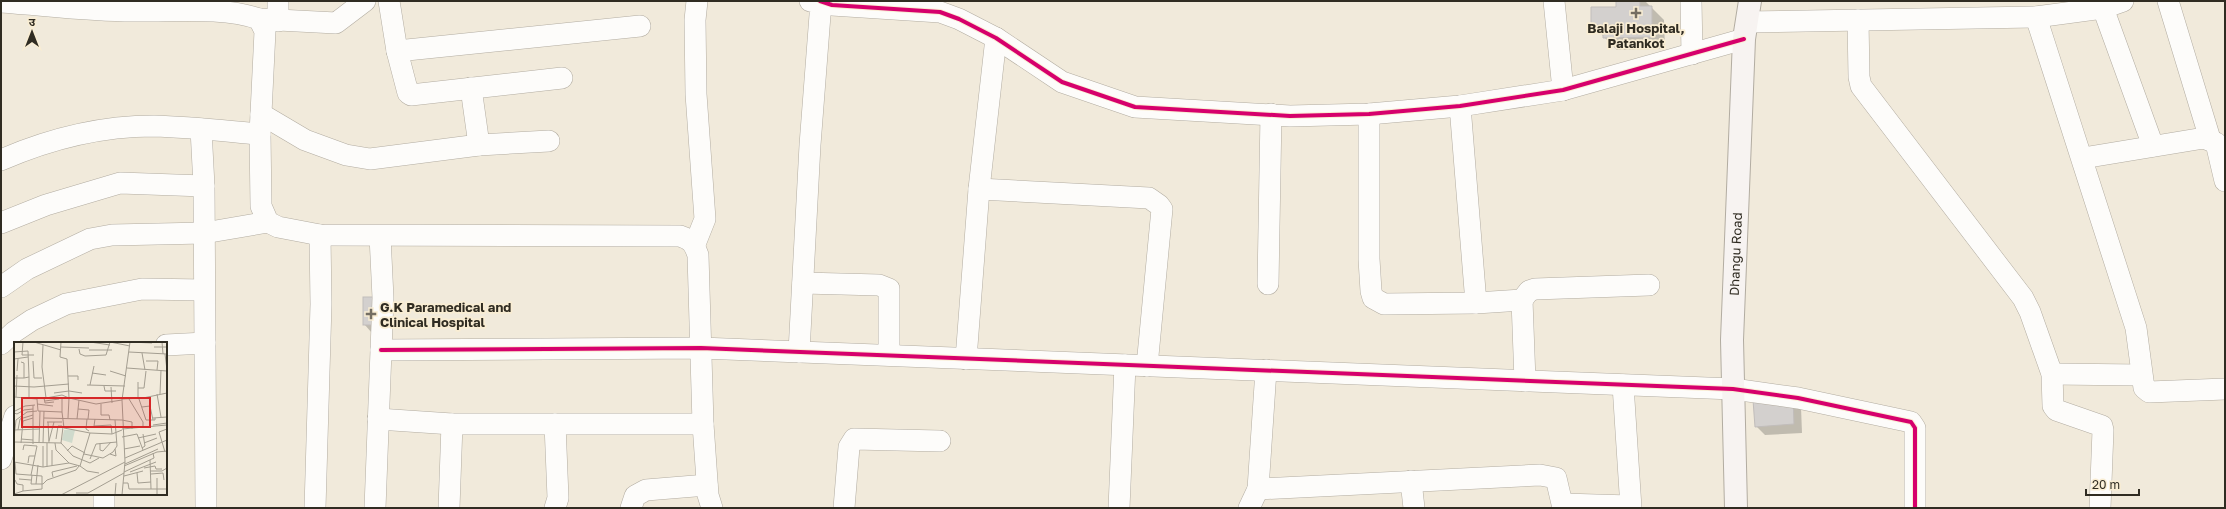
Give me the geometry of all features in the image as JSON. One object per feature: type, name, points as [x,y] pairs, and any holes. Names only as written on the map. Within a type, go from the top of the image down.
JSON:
[{"type":"street","points":[[1,2],[130,6],[205,6],[247,15],[272,14],[336,23],[365,1]]},
{"type":"street","points":[[389,1],[397,51],[408,93],[411,95],[562,78]]},
{"type":"street","points":[[695,244],[705,219],[696,94],[695,20],[697,1]]},
{"type":"street","points":[[799,352],[817,1],[832,5],[940,12],[959,19],[996,38],[1062,82],[1135,107],[1271,114],[1369,114],[1460,106],[1563,90],[1692,54],[1747,21],[1858,20],[2013,9],[2036,17],[2103,8],[2123,1]]},
{"type":"street","points":[[1554,1],[1563,90]]},
{"type":"street","points":[[1691,1],[1692,54]]},
{"type":"street","points":[[2168,1],[2210,139]]},
{"type":"street","points":[[2103,8],[2153,146]]},
{"type":"street","points":[[268,222],[261,206],[261,124],[265,31],[272,14]]},
{"type":"street","points":[[2036,17],[2083,158],[2136,328],[2140,375],[2144,388],[2149,392],[2225,389]]},
{"type":"street","points":[[1858,20],[1859,77],[1861,86],[2023,298],[2030,312],[2052,374],[2053,402],[2056,410],[2102,426],[2100,508]]},
{"type":"street","name":"Dhangu Road","points":[[1736,508],[1732,340],[1747,21]]},
{"type":"street","points":[[397,51],[640,26]]},
{"type":"street","points":[[966,359],[980,189],[996,38]]},
{"type":"street","points":[[471,88],[479,145]]},
{"type":"street","points":[[1460,106],[1476,303]]},
{"type":"street","points":[[1268,284],[1271,114]]},
{"type":"street","points":[[1369,114],[1369,259],[1371,291],[1373,298],[1384,304],[1476,303],[1522,300]]},
{"type":"street","points":[[1,160],[67,136],[154,126],[201,129],[261,124],[356,157],[370,159],[479,145],[549,141]]},
{"type":"street","points":[[201,129],[204,186],[206,508]]},
{"type":"street","points":[[2083,158],[2204,138],[2210,139],[2216,143],[2225,181]]},
{"type":"street","points":[[1,223],[46,205],[120,183],[204,186]]},
{"type":"street","points":[[980,189],[1149,198],[1159,204],[1162,209],[1147,366]]},
{"type":"street","points":[[1,287],[27,268],[90,239],[112,235],[204,233],[268,222],[278,227],[320,235],[680,236],[689,239],[695,244],[698,255],[703,424],[707,485],[712,508]]},
{"type":"street","points":[[315,508],[321,304],[320,235]]},
{"type":"street","points":[[375,508],[383,298],[380,236]]},
{"type":"street","points":[[803,283],[879,285],[889,288],[889,355]]},
{"type":"street","points":[[1525,381],[1522,300],[1529,291],[1535,289],[1649,285]]},
{"type":"street","points":[[1,344],[14,332],[32,320],[66,304],[142,289],[204,290]]},
{"type":"street","points":[[167,345],[205,343]]},
{"type":"street","points":[[381,350],[701,348],[1733,390],[1798,398],[1911,422],[1915,428],[1915,508]]},
{"type":"street","points":[[1119,508],[1125,365]]},
{"type":"street","points":[[1249,508],[1258,489],[1266,370]]},
{"type":"street","points":[[2052,374],[2140,375]]},
{"type":"street","points":[[1258,489],[1411,481],[1551,476],[1558,482],[1563,506],[1630,507],[1624,385]]},
{"type":"street","points":[[1,459],[14,419]]},
{"type":"street","points":[[378,419],[452,424],[703,424]]},
{"type":"street","points":[[449,508],[452,424]]},
{"type":"street","points":[[555,424],[558,498],[556,508]]},
{"type":"street","points":[[844,508],[848,447],[854,439],[940,441]]},
{"type":"street","points":[[1411,481],[1414,508]]},
{"type":"street","points":[[631,508],[635,496],[646,490],[707,485]]},
{"type":"street","points":[[104,495],[104,508]]},
{"type":"building","points":[[1616,1],[1640,1],[1640,6],[1652,6],[1652,37],[1603,38],[1603,29],[1617,28],[1617,25],[1591,25],[1591,7],[1616,7]]},
{"type":"building","points":[[363,297],[380,297],[380,325],[363,325]]},
{"type":"building","points":[[1793,397],[1794,424],[1755,427],[1753,400]]},
{"type":"cycle path","points":[[820,1],[832,5],[940,12],[959,19],[996,38],[1062,82],[1135,107],[1290,116],[1369,114],[1460,106],[1563,90],[1744,39]]},
{"type":"cycle path","points":[[381,350],[701,348],[1733,389],[1798,398],[1911,422],[1915,428],[1915,508]]},
{"type":"place","name":"Balaji Hospital, Patankot","points":[[1636,13]]},
{"type":"place","name":"G.K Paramedical and Clinical Hospital","points":[[371,314]]}]
